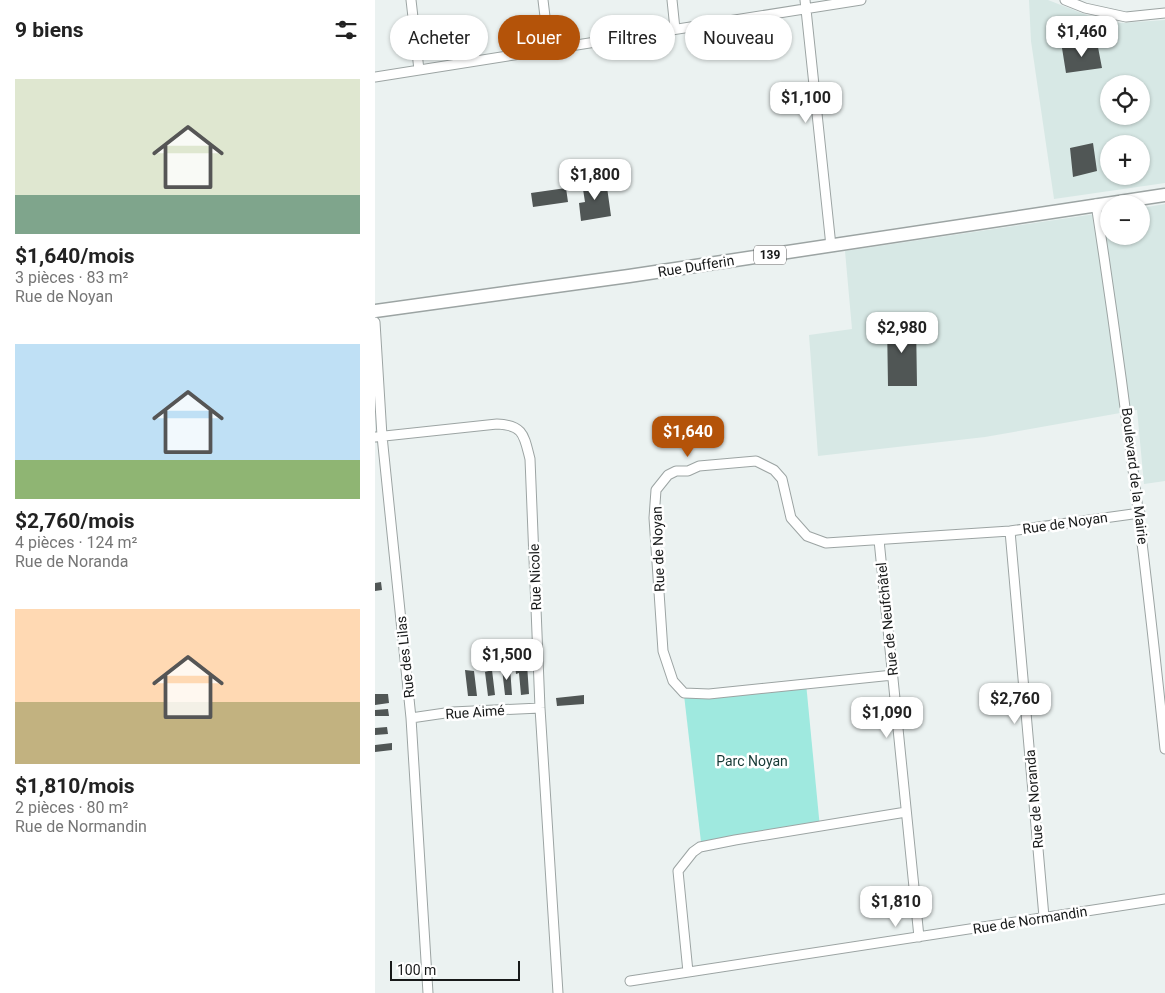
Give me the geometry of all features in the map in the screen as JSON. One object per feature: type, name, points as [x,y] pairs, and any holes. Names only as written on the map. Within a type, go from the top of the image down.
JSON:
[{"type":"main road","name":"Rue Dufferin","points":[[375,311],[629,276],[1165,195]]},
{"type":"street","points":[[411,0],[419,70]]},
{"type":"street","points":[[543,0],[545,15]]},
{"type":"street","points":[[672,0],[674,15]]},
{"type":"street","points":[[675,29],[806,5],[861,0]]},
{"type":"street","points":[[1065,0],[1085,8],[1126,17],[1165,13]]},
{"type":"street","points":[[806,5],[831,246]]},
{"type":"street","points":[[375,77],[498,58]]},
{"type":"street","name":"Boulevard de la Mairie","points":[[1096,204],[1119,353],[1140,513],[1165,749]]},
{"type":"street","name":"Rue des Lilas","points":[[375,322],[379,436],[411,718],[428,993]]},
{"type":"street","name":"Rue Nicole","points":[[379,436],[497,424],[512,424],[524,435],[530,459],[540,708],[558,993]]},
{"type":"street","name":"Rue de Noyan","points":[[893,675],[709,694],[684,693],[673,681],[663,651],[654,518],[657,490],[668,474],[676,471],[688,471],[699,466],[756,461],[774,470],[781,479],[791,518],[807,536],[827,543],[1010,531],[1140,513]]},
{"type":"street","name":"Rue de Noranda","points":[[1010,531],[1044,918]]},
{"type":"street","name":"Rue de Neufchâtel","points":[[879,540],[919,936]]},
{"type":"street","points":[[1154,642],[1165,641]]},
{"type":"street","name":"Rue Aimé","points":[[411,718],[452,712],[540,708]]},
{"type":"street","points":[[688,972],[678,871],[693,852],[700,847],[735,840],[906,812]]},
{"type":"street","name":"Rue de Normandin","points":[[630,980],[1165,899]]},
{"type":"shaded area","points":[[1029,0],[1048,0],[1102,21],[1121,23],[1165,20],[1165,183],[1054,199],[1031,41]]},
{"type":"shaded area","points":[[1165,204],[1165,481],[1144,484],[1137,410],[985,437],[818,456],[809,335],[852,329],[845,251],[1100,213],[1100,245],[1150,245],[1150,206]]},
{"type":"green space","name":"Parc Noyan","points":[[806,683],[820,828],[701,842],[684,695]]},
{"type":"building","points":[[1097,42],[1102,68],[1066,73],[1062,48]]},
{"type":"building","points":[[1093,143],[1097,171],[1073,177],[1070,148]]},
{"type":"building","points":[[606,180],[611,216],[581,221],[579,203],[585,202],[582,183]]},
{"type":"building","points":[[566,188],[568,202],[533,207],[531,193]]},
{"type":"building","points":[[887,322],[916,322],[917,386],[888,386]]},
{"type":"building","points":[[381,582],[382,590],[375,591],[375,583]]},
{"type":"building","points":[[527,664],[529,694],[521,695],[519,673],[516,674],[515,665]]},
{"type":"building","points":[[510,667],[512,695],[505,695],[502,669]]},
{"type":"building","points":[[465,670],[474,671],[477,696],[468,696]]},
{"type":"building","points":[[492,670],[495,695],[488,696],[485,672]]},
{"type":"building","points":[[375,694],[388,694],[389,703],[375,705]]},
{"type":"building","points":[[584,695],[584,704],[557,706],[556,698]]},
{"type":"building","points":[[388,709],[389,716],[375,716],[375,710]]},
{"type":"building","points":[[387,727],[388,734],[375,735],[375,728]]},
{"type":"building","points":[[392,743],[392,750],[375,752],[375,745]]}]
